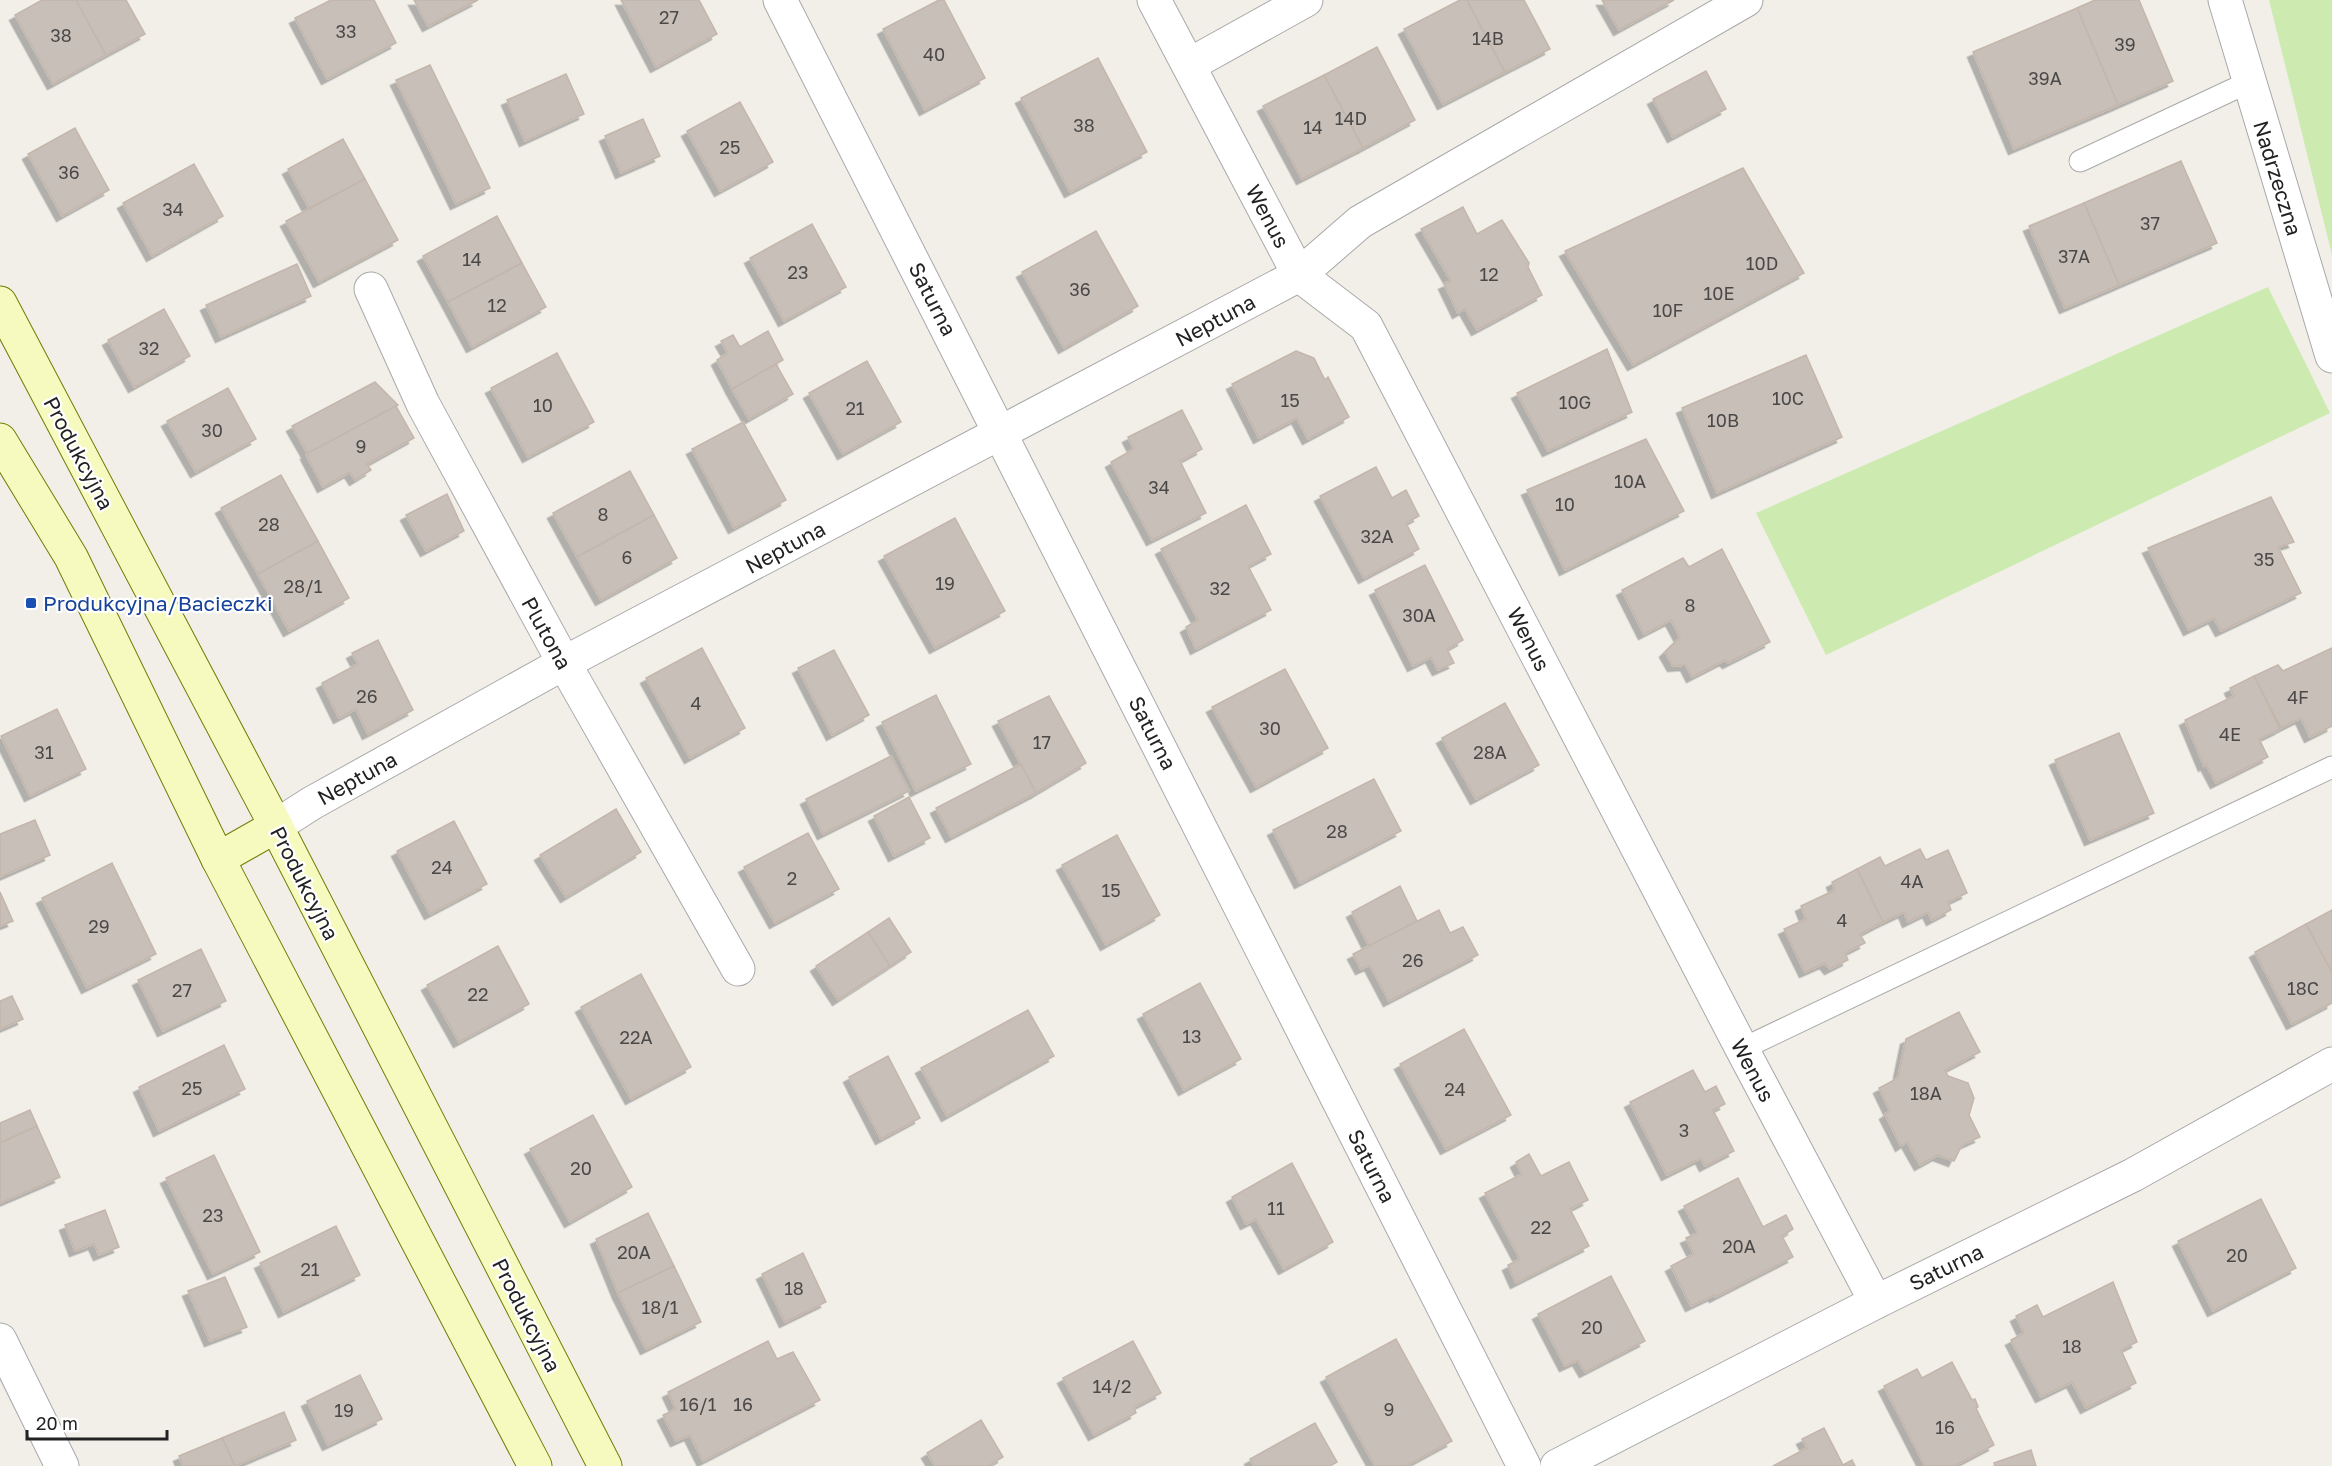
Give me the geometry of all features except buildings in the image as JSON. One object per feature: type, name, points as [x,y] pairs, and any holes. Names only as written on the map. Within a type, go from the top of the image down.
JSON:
[{"type":"main road","name":"Produkcyjna","points":[[0,303],[276,826],[605,1466]]},
{"type":"main road","points":[[0,441],[71,556],[218,859],[535,1466]]},
{"type":"main road","points":[[218,859],[276,826]]},
{"type":"street","name":"Saturna","points":[[780,0],[1524,1466]]},
{"type":"street","name":"Wenus","points":[[1154,0],[1299,275],[1366,326],[1876,1302]]},
{"type":"street","points":[[1189,65],[1306,0]]},
{"type":"street","name":"Neptuna","points":[[276,826],[312,803],[564,663],[1002,434],[1299,275],[1360,222],[1746,0]]},
{"type":"street","name":"Nadrzeczna","points":[[2225,0],[2332,356]]},
{"type":"street","name":"Plutona","points":[[371,290],[423,404],[564,663],[738,969]]},
{"type":"street","name":"Saturna","points":[[1557,1466],[1876,1302],[2133,1175],[2332,1064]]},
{"type":"street","points":[[0,1340],[62,1466]]},
{"type":"lane","points":[[2080,161],[2249,82]]},
{"type":"lane","points":[[1742,1049],[2332,767]]},
{"type":"green space","points":[[2269,0],[2332,0],[2332,255]]},
{"type":"green space","points":[[2268,287],[2330,413],[1826,655],[1756,513]]},
{"type":"place","name":"Produkcyjna/Bacieczki","points":[[31,603]]}]
